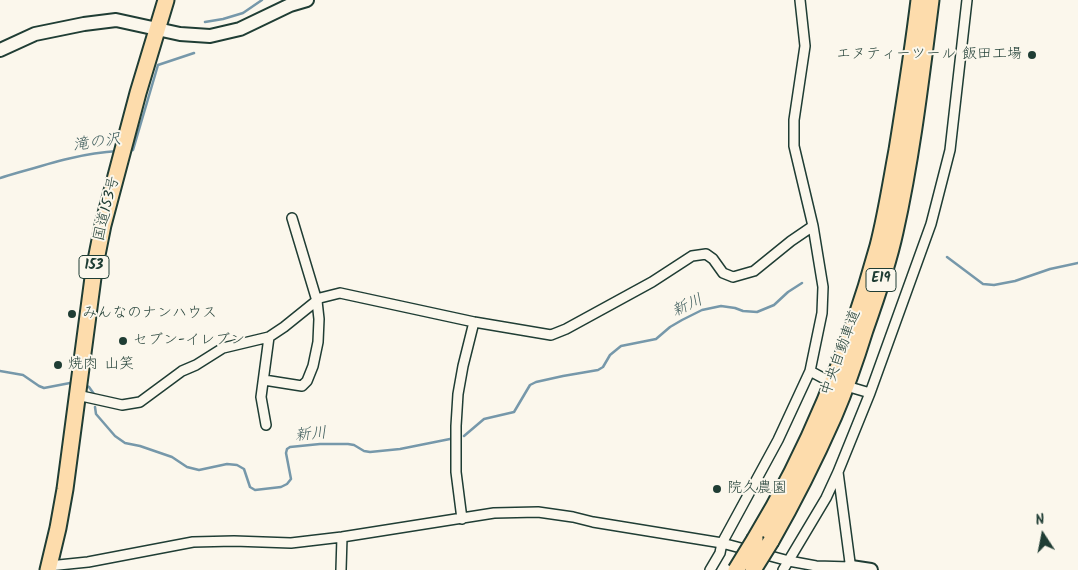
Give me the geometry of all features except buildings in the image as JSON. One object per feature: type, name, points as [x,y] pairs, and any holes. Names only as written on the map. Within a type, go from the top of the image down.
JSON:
[{"type":"highway","name":"国道153号","points":[[49,568],[65,489],[94,270],[103,225],[166,0]]},
{"type":"highway","points":[[892,178],[910,0]]},
{"type":"highway","name":"中央自動車道","points":[[736,570],[795,467],[816,422],[856,319],[876,253],[892,178],[909,79],[919,0]]},
{"type":"highway","name":"中央自動車道","points":[[753,570],[787,513],[814,460],[835,414],[874,306],[895,234],[906,177],[931,0]]},
{"type":"highway","points":[[915,120],[928,91],[941,0]]},
{"type":"street","points":[[0,50],[35,34],[84,24],[116,20],[180,34],[210,36],[240,29],[290,5],[308,0]]},
{"type":"street","points":[[710,570],[720,553],[722,543],[778,440],[810,371],[822,313],[823,287],[814,226],[794,146],[797,92],[802,74],[805,46],[800,0]]},
{"type":"street","points":[[783,570],[826,498],[838,472],[870,392],[931,224],[950,150],[967,0]]},
{"type":"street","points":[[264,380],[302,386],[313,366],[318,342],[319,319],[317,301],[292,218]]},
{"type":"street","points":[[78,387],[122,405],[140,402],[182,371],[196,365],[223,348],[269,337],[320,298],[340,294],[474,322],[551,335],[566,329],[652,282],[692,256],[706,254],[713,259],[723,273],[733,276],[754,271],[791,241],[814,226]]},
{"type":"street","points":[[462,519],[456,472],[457,410],[463,366],[474,322]]},
{"type":"street","points":[[266,425],[261,397],[269,337]]},
{"type":"street","points":[[810,371],[823,378]]},
{"type":"street","points":[[852,388],[870,392]]},
{"type":"street","points":[[838,472],[851,569]]},
{"type":"street","points":[[49,568],[192,542],[291,543],[342,538],[494,513],[538,512],[722,543],[789,562],[871,570]]},
{"type":"street","points":[[341,570],[342,538]]},
{"type":"waterway","name":"滝の沢","points":[[205,22],[243,13],[262,0]]},
{"type":"waterway","name":"滝の沢","points":[[128,151],[133,150],[158,65],[194,53]]},
{"type":"waterway","name":"滝の沢","points":[[0,178],[73,158],[118,151]]},
{"type":"waterway","name":"新川","points":[[947,257],[983,284],[994,285],[1078,263]]},
{"type":"waterway","name":"新川","points":[[464,436],[484,419],[514,412],[530,385],[536,382],[598,370],[603,367],[610,355],[621,346],[656,339],[670,327],[702,310],[721,306],[757,312],[774,305],[788,292],[802,283]]},
{"type":"waterway","name":"新川","points":[[0,371],[23,375],[44,388],[70,383],[74,384]]},
{"type":"waterway","name":"新川","points":[[84,385],[89,387],[94,394]]},
{"type":"waterway","name":"新川","points":[[95,407],[96,414],[115,436],[125,443],[172,457],[187,467],[199,470],[227,464],[237,465],[244,469],[250,487],[255,490],[281,487],[287,484],[291,479],[286,453],[290,447],[348,444],[370,452],[400,449],[450,439]]},
{"type":"place","name":"エヌティーツール 飯田工場","points":[[1032,55]]},
{"type":"place","name":"みんなのナンハウス","points":[[72,314]]},
{"type":"place","name":"セブン-イレブン","points":[[123,341]]},
{"type":"place","name":"焼肉 山笑","points":[[58,365]]},
{"type":"place","name":"院久農園","points":[[717,489]]}]
